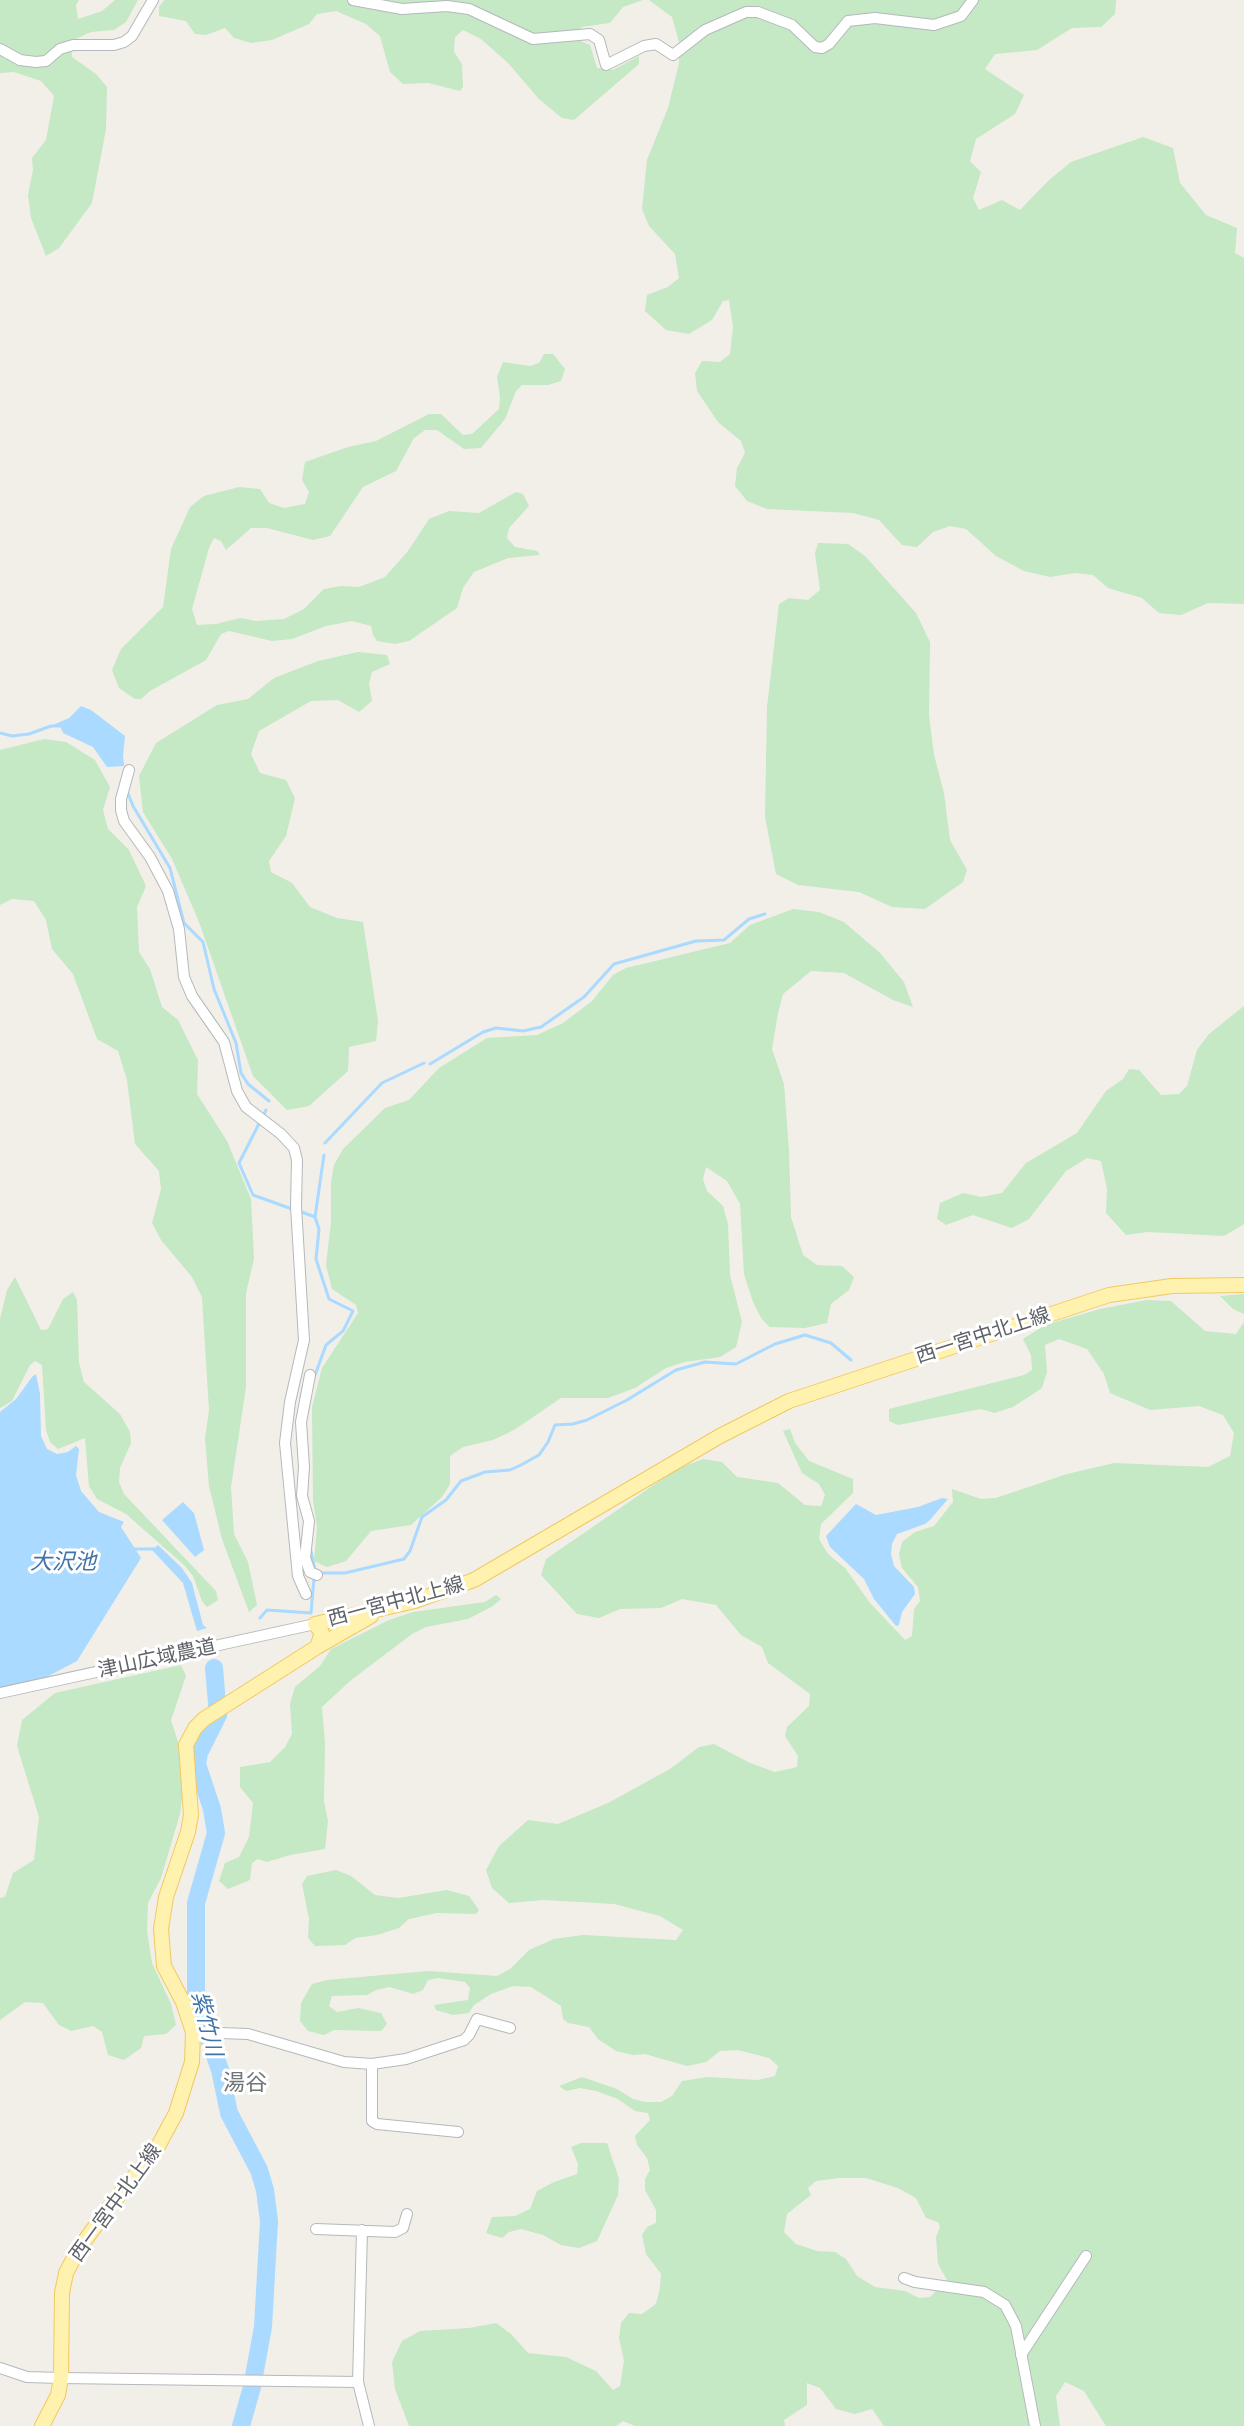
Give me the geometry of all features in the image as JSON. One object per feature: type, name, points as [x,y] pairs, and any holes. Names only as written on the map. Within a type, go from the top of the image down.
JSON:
[{"type":"main road","name":"西一宮中北上線","points":[[42,2426],[58,2395],[61,2378],[62,2293],[66,2273],[78,2250],[107,2210],[147,2164],[167,2131],[192,2062],[197,2032],[164,1966],[161,1929],[169,1885],[191,1815],[186,1745],[195,1728],[317,1647],[322,1633],[315,1624],[415,1601],[474,1580],[720,1436],[789,1401],[1109,1295],[1172,1286],[1244,1285]]},
{"type":"main road","points":[[317,1647],[381,1609]]},
{"type":"street","points":[[0,49],[20,60],[36,62],[46,61],[60,49],[73,45],[114,45],[124,42],[132,36],[153,0]]},
{"type":"street","points":[[353,0],[402,9],[447,6],[469,9],[533,39],[590,34],[599,40],[606,65],[644,46],[656,44],[673,55],[705,30],[746,12],[758,12],[792,25],[815,47],[822,48],[848,21],[875,18],[934,25],[961,16],[973,0]]},
{"type":"street","points":[[129,770],[121,799],[124,821],[168,891],[179,929],[184,977],[192,996],[224,1042],[237,1091],[246,1107],[281,1134],[294,1148],[297,1160],[296,1206],[304,1340],[290,1402],[285,1443],[298,1576],[306,1594]]},
{"type":"street","points":[[310,1375],[301,1422],[302,1496],[309,1521],[305,1558],[310,1572],[317,1575]]},
{"type":"street","name":"津山広域農道","points":[[0,1693],[315,1624]]},
{"type":"street","points":[[197,2032],[258,2036],[344,2062],[372,2064],[406,2059],[464,2040],[477,2019],[510,2028]]},
{"type":"street","points":[[372,2064],[372,2121],[458,2132]]},
{"type":"street","points":[[316,2229],[395,2232],[403,2228],[407,2214]]},
{"type":"street","points":[[362,2230],[358,2382],[369,2426]]},
{"type":"street","points":[[1021,2355],[1086,2256]]},
{"type":"street","points":[[904,2278],[992,2295],[1010,2312],[1016,2326],[1035,2426]]},
{"type":"street","points":[[0,2368],[27,2377],[358,2382]]},
{"type":"green space","points":[[0,0],[79,0],[76,5],[78,19],[102,11],[115,0],[138,0],[126,22],[114,30],[91,32],[71,41],[72,57],[96,74],[107,87],[106,129],[92,203],[59,248],[46,256],[31,218],[28,195],[32,158],[46,140],[54,96],[41,81],[14,72],[0,73]]},
{"type":"green space","points":[[164,0],[643,0],[623,7],[610,23],[581,27],[580,41],[590,45],[597,68],[613,70],[639,56],[639,64],[574,120],[562,118],[539,99],[508,63],[481,39],[463,30],[455,37],[454,52],[462,64],[463,87],[460,91],[428,83],[403,84],[390,72],[380,36],[366,24],[336,11],[317,14],[309,24],[272,40],[251,43],[234,38],[225,28],[206,35],[195,34],[186,21],[159,16],[159,7]]},
{"type":"green space","points":[[649,0],[1116,0],[1115,14],[1101,27],[1072,28],[1037,50],[995,54],[985,69],[1024,95],[1015,114],[976,139],[970,161],[981,172],[973,198],[979,210],[1002,200],[1020,210],[1071,162],[1143,137],[1173,148],[1180,183],[1206,215],[1237,228],[1235,253],[1244,258],[1244,604],[1208,603],[1181,615],[1159,613],[1142,598],[1108,588],[1093,575],[1075,573],[1050,577],[1024,571],[996,556],[966,529],[950,526],[933,532],[917,547],[902,545],[879,520],[853,513],[767,509],[747,501],[735,486],[737,468],[745,453],[741,441],[718,422],[697,391],[695,373],[702,361],[720,362],[730,354],[733,327],[729,300],[723,301],[712,320],[689,334],[666,330],[645,311],[647,295],[668,287],[679,278],[675,254],[649,226],[642,209],[647,160],[668,108],[679,63],[679,42],[672,17]]},
{"type":"green space","points":[[544,354],[553,354],[565,369],[561,381],[548,385],[522,385],[516,391],[505,419],[481,448],[464,449],[437,430],[425,430],[414,438],[396,471],[363,487],[330,536],[313,540],[267,528],[251,528],[226,550],[221,541],[214,538],[192,609],[197,625],[240,618],[256,621],[284,619],[304,609],[324,589],[359,587],[385,577],[408,551],[429,519],[449,511],[479,513],[516,492],[523,494],[529,506],[509,528],[507,538],[515,547],[537,551],[540,555],[508,558],[474,572],[463,588],[457,608],[409,641],[395,644],[377,641],[371,626],[352,621],[326,626],[292,639],[272,641],[229,631],[221,634],[206,660],[141,699],[135,699],[119,688],[112,670],[121,649],[163,607],[171,549],[190,507],[204,496],[239,487],[260,489],[269,503],[284,508],[305,504],[309,492],[302,480],[305,462],[376,441],[429,414],[441,414],[463,435],[472,434],[499,409],[497,377],[503,362],[530,366],[539,363]]},
{"type":"green space","points":[[818,543],[848,544],[865,556],[916,613],[930,642],[929,715],[934,755],[944,793],[950,840],[967,870],[963,882],[925,909],[892,907],[859,892],[798,885],[776,874],[765,817],[767,707],[779,604],[789,598],[808,600],[820,590],[815,553]]},
{"type":"green space","points":[[358,652],[387,655],[390,664],[372,672],[369,683],[372,701],[359,712],[338,700],[311,701],[259,731],[251,754],[260,773],[286,780],[295,798],[286,836],[269,861],[271,872],[292,883],[310,907],[337,918],[363,922],[378,1021],[376,1041],[349,1047],[348,1071],[309,1106],[287,1110],[253,1076],[199,922],[172,859],[143,812],[139,776],[156,743],[217,705],[248,699],[274,678],[318,661]]},
{"type":"green space","points":[[44,739],[66,742],[95,760],[110,787],[103,810],[108,829],[129,850],[146,886],[137,907],[139,952],[150,969],[162,1007],[178,1020],[198,1060],[197,1094],[227,1141],[251,1199],[254,1259],[246,1293],[246,1387],[231,1487],[234,1534],[248,1562],[257,1605],[249,1612],[222,1539],[209,1486],[205,1438],[209,1410],[202,1297],[192,1277],[161,1240],[152,1223],[161,1189],[159,1171],[135,1144],[127,1080],[118,1051],[97,1039],[73,974],[52,949],[46,920],[34,901],[12,899],[0,905],[0,750]]},
{"type":"green space","points":[[793,909],[819,912],[844,922],[880,953],[904,982],[913,1007],[893,1000],[844,973],[811,971],[783,994],[772,1049],[784,1084],[791,1217],[803,1255],[817,1265],[842,1266],[854,1277],[849,1290],[831,1304],[827,1323],[805,1328],[770,1327],[761,1318],[744,1274],[740,1204],[727,1181],[706,1167],[703,1179],[707,1191],[723,1206],[728,1224],[730,1275],[742,1322],[736,1347],[720,1357],[666,1368],[635,1388],[608,1398],[561,1398],[514,1430],[493,1440],[463,1447],[450,1456],[450,1484],[442,1497],[411,1525],[371,1531],[346,1561],[327,1567],[314,1561],[317,1527],[313,1500],[312,1407],[322,1368],[358,1313],[356,1305],[332,1289],[326,1265],[331,1222],[331,1182],[334,1165],[343,1149],[385,1108],[409,1100],[439,1068],[487,1038],[537,1035],[563,1023],[592,1001],[613,975],[626,968],[730,943],[750,925]]},
{"type":"green space","points":[[1244,1006],[1244,1224],[1224,1236],[1148,1232],[1126,1235],[1106,1213],[1107,1189],[1101,1161],[1087,1158],[1066,1171],[1029,1219],[1012,1228],[973,1215],[946,1225],[937,1219],[940,1203],[963,1193],[981,1197],[1002,1193],[1026,1163],[1077,1133],[1106,1091],[1123,1079],[1129,1069],[1139,1070],[1161,1095],[1179,1094],[1187,1086],[1197,1050],[1209,1034]]},
{"type":"green space","points":[[15,1277],[41,1330],[48,1329],[63,1299],[73,1292],[77,1300],[79,1363],[84,1382],[120,1414],[130,1432],[131,1443],[120,1468],[119,1482],[124,1494],[216,1591],[218,1600],[207,1607],[193,1576],[184,1565],[126,1514],[97,1499],[89,1486],[85,1438],[58,1449],[50,1442],[46,1430],[42,1365],[35,1361],[30,1365],[12,1401],[0,1408],[0,1319],[7,1290]]},
{"type":"green space","points":[[1244,1294],[1244,1314],[1233,1309],[1220,1296]]},
{"type":"green space","points":[[1147,1300],[1171,1301],[1205,1331],[1236,1334],[1244,1322],[1244,2426],[1106,2426],[1084,2391],[1065,2382],[1056,2396],[1060,2426],[884,2426],[872,2409],[855,2414],[836,2409],[820,2388],[807,2383],[807,2405],[784,2420],[785,2426],[635,2426],[623,2421],[616,2426],[409,2426],[395,2389],[392,2362],[402,2341],[420,2331],[496,2323],[528,2353],[566,2357],[596,2371],[613,2390],[620,2386],[624,2361],[619,2338],[621,2323],[629,2313],[642,2314],[656,2304],[660,2288],[661,2274],[646,2254],[642,2235],[647,2227],[656,2223],[656,2210],[645,2190],[645,2179],[650,2170],[635,2136],[650,2120],[648,2113],[635,2111],[618,2099],[580,2088],[566,2091],[559,2086],[582,2077],[617,2089],[633,2099],[661,2102],[672,2096],[682,2081],[708,2077],[758,2080],[775,2076],[778,2066],[769,2058],[738,2050],[720,2051],[706,2062],[687,2066],[645,2054],[616,2051],[598,2039],[589,2027],[568,2023],[563,2019],[561,2006],[531,1987],[513,1986],[491,1994],[474,2005],[469,2013],[453,2015],[436,2010],[434,2005],[468,2000],[470,1988],[465,1982],[438,1978],[428,1980],[423,1990],[413,1994],[390,1987],[367,1995],[332,1996],[329,2006],[337,2012],[358,2008],[381,2013],[387,2024],[381,2031],[334,2030],[324,2035],[308,2031],[300,2021],[301,2003],[312,1984],[327,1980],[428,1971],[497,1976],[510,1969],[529,1950],[554,1939],[583,1935],[676,1940],[683,1930],[660,1916],[614,1904],[544,1900],[509,1903],[492,1888],[486,1870],[499,1846],[528,1820],[558,1824],[608,1803],[670,1769],[699,1747],[714,1744],[775,1772],[797,1767],[798,1756],[785,1736],[787,1727],[809,1706],[810,1694],[768,1663],[762,1647],[741,1635],[716,1605],[682,1599],[661,1608],[620,1609],[599,1618],[577,1614],[541,1575],[546,1559],[677,1469],[703,1459],[722,1462],[737,1477],[778,1483],[805,1505],[821,1506],[825,1495],[819,1484],[802,1473],[783,1431],[790,1429],[795,1443],[809,1461],[853,1479],[853,1493],[821,1524],[819,1539],[828,1554],[845,1568],[870,1603],[905,1640],[912,1636],[914,1609],[920,1601],[918,1587],[902,1568],[899,1554],[902,1542],[915,1532],[934,1526],[953,1502],[952,1489],[981,1499],[996,1498],[1067,1474],[1114,1463],[1208,1467],[1230,1456],[1234,1433],[1223,1415],[1199,1406],[1150,1410],[1110,1393],[1104,1374],[1087,1349],[1059,1339],[1045,1345],[1047,1372],[1042,1388],[1013,1407],[994,1413],[981,1409],[898,1425],[889,1421],[889,1409],[1024,1375],[1032,1370],[1031,1355],[1023,1339],[1045,1325],[1100,1309]],"holes":[[[866,2178],[898,2188],[916,2198],[926,2218],[938,2222],[938,2264],[947,2280],[944,2290],[939,2288],[930,2297],[919,2298],[905,2291],[875,2287],[857,2276],[846,2259],[835,2252],[817,2251],[796,2244],[784,2232],[787,2214],[811,2195],[808,2188],[816,2181]]]},
{"type":"green space","points":[[496,1595],[501,1599],[468,1619],[426,1627],[412,1634],[350,1681],[322,1707],[324,1801],[328,1821],[325,1849],[267,1862],[258,1859],[252,1863],[250,1880],[228,1889],[219,1881],[225,1863],[239,1857],[249,1837],[253,1803],[240,1787],[240,1767],[270,1762],[285,1747],[292,1734],[290,1704],[295,1687],[320,1666],[331,1649],[389,1620],[413,1612],[485,1602]]},
{"type":"green space","points":[[181,1665],[186,1676],[171,1720],[178,1742],[183,1789],[180,1814],[161,1878],[148,1903],[147,1931],[152,1963],[171,2004],[176,2025],[166,2034],[144,2036],[141,2048],[124,2060],[108,2055],[102,2032],[93,2026],[71,2031],[59,2025],[43,2003],[25,2002],[0,2020],[0,1898],[5,1897],[13,1873],[34,1860],[39,1817],[17,1746],[22,1720],[55,1693]]},
{"type":"green space","points":[[336,1870],[351,1876],[375,1895],[398,1898],[447,1890],[469,1896],[479,1910],[476,1914],[437,1913],[409,1919],[399,1928],[355,1938],[345,1945],[315,1946],[308,1938],[309,1919],[302,1884],[307,1876]]},
{"type":"green space","points":[[581,2143],[607,2143],[619,2179],[618,2195],[597,2241],[579,2248],[561,2245],[543,2235],[521,2229],[509,2232],[502,2238],[486,2233],[492,2217],[515,2216],[530,2209],[537,2191],[577,2174],[578,2164],[571,2147]]},
{"type":"water","points":[[81,706],[125,736],[124,766],[107,767],[93,747],[63,733],[60,726],[53,725],[69,718]]},
{"type":"water","name":"大沢池","points":[[36,1374],[41,1436],[47,1449],[57,1454],[68,1452],[76,1446],[79,1449],[76,1475],[81,1491],[99,1512],[124,1522],[121,1527],[141,1558],[77,1661],[43,1679],[0,1689],[0,1412],[16,1399]]},
{"type":"water","points":[[942,1498],[948,1499],[930,1520],[897,1534],[892,1544],[894,1566],[914,1587],[915,1594],[896,1626],[874,1599],[864,1579],[830,1547],[826,1536],[856,1504],[876,1515],[918,1507]]},
{"type":"water","points":[[183,1502],[194,1513],[204,1550],[195,1557],[162,1520]]},
{"type":"water","points":[[158,1545],[182,1568],[192,1583],[203,1625],[207,1628],[197,1631],[183,1583],[152,1550]]},
{"type":"waterway","points":[[0,733],[12,736],[63,726]]},
{"type":"waterway","points":[[127,791],[170,868],[184,923],[203,942],[214,989],[236,1043],[241,1073],[248,1084],[269,1101]]},
{"type":"waterway","points":[[430,1064],[483,1032],[496,1028],[523,1031],[541,1027],[584,997],[614,964],[696,941],[724,940],[749,919],[765,914]]},
{"type":"waterway","points":[[325,1143],[382,1083],[424,1063]]},
{"type":"waterway","points":[[266,1110],[239,1163],[253,1195],[292,1209]]},
{"type":"waterway","points":[[314,1378],[326,1345],[343,1331],[353,1311],[329,1299],[316,1259],[319,1229],[315,1217],[324,1155]]},
{"type":"waterway","points":[[299,1211],[315,1217]]},
{"type":"waterway","points":[[319,1573],[345,1573],[404,1559],[422,1517],[446,1500],[461,1481],[485,1472],[510,1470],[521,1465],[539,1455],[555,1425],[587,1420],[676,1370],[705,1362],[736,1364],[775,1344],[805,1335],[831,1343],[851,1360]]},
{"type":"waterway","points":[[131,1549],[156,1549]]},
{"type":"waterway","points":[[311,1551],[315,1570]]},
{"type":"waterway","points":[[260,1618],[267,1610],[311,1613],[314,1578]]},
{"type":"waterway","name":"紫竹川","points":[[214,1668],[218,1715],[199,1753],[197,1764],[212,1809],[216,1833],[196,1903],[196,1991],[220,2070],[229,2113],[259,2170],[269,2221],[263,2327],[241,2426]]},
{"type":"district","name":"湯谷","points":[[245,2084]]}]
